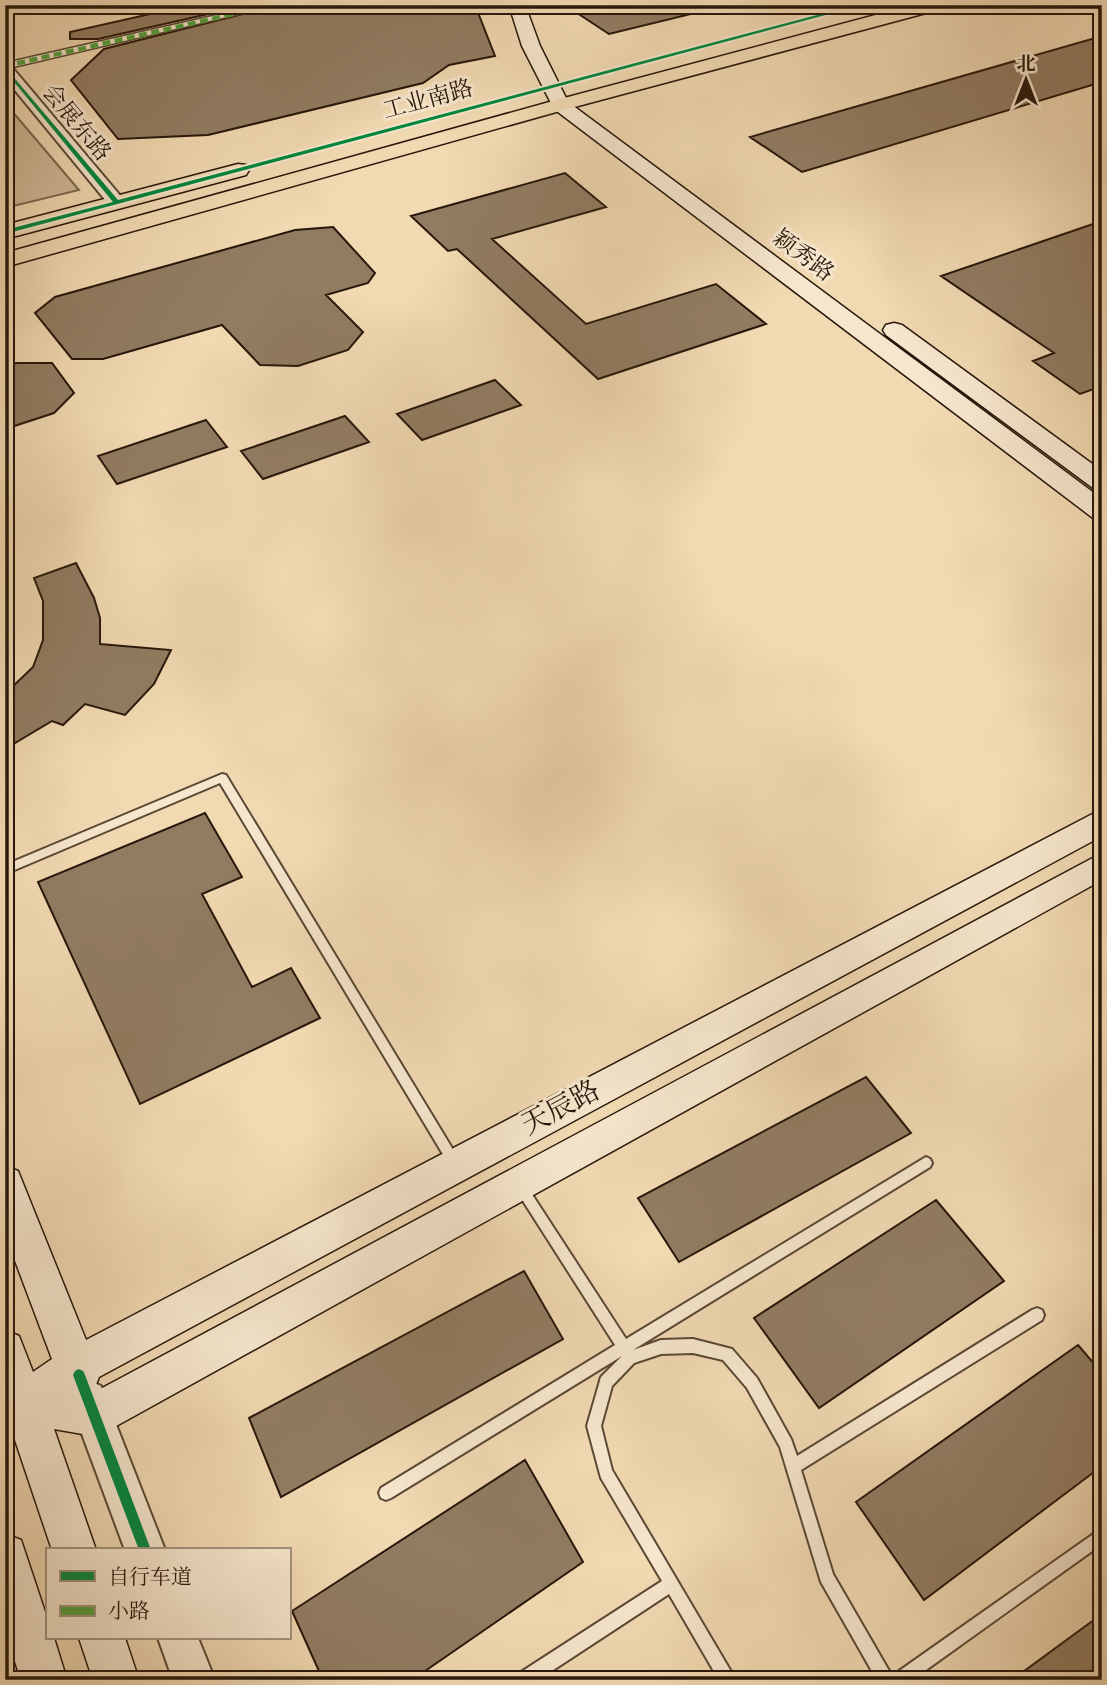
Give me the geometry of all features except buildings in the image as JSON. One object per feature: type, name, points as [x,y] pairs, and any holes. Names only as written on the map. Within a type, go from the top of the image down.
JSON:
[{"type":"main road","name":"颖秀路","points":[[517,5],[564,94],[613,148],[1102,512]]},
{"type":"main road","name":"颖秀路","points":[[528,5],[564,94],[1102,483]]},
{"type":"main road","name":"工业南路","points":[[5,260],[861,5]]},
{"type":"main road","name":"工业南路","points":[[5,232],[117,202],[935,5]]},
{"type":"main road","name":"天辰路","points":[[15,1410],[78,1371],[1102,821]]},
{"type":"main road","name":"天辰路","points":[[94,1415],[1102,864]]},
{"type":"main road","points":[[5,1183],[78,1371]]},
{"type":"main road","points":[[5,1350],[15,1410],[73,1548]]},
{"type":"main road","points":[[15,1410],[94,1415]]},
{"type":"main road","points":[[5,1556],[44,1680]]},
{"type":"main road","points":[[103,1640],[116,1680]]},
{"type":"street","points":[[5,67],[273,5]]},
{"type":"street","name":"会展东路","points":[[5,67],[117,202]]},
{"type":"street","points":[[78,1371],[144,1548]]},
{"type":"street","points":[[179,1640],[194,1680]]},
{"type":"lane","points":[[5,870],[222,778],[458,1168]]},
{"type":"lane","points":[[386,1493],[627,1353],[926,1163]]},
{"type":"lane","points":[[518,1184],[627,1353]]},
{"type":"lane","points":[[793,1467],[1037,1315]]},
{"type":"lane","points":[[728,1680],[607,1473],[594,1426],[606,1382],[627,1353],[661,1347],[693,1346],[727,1354],[752,1383],[786,1444],[826,1577],[886,1680]]},
{"type":"lane","points":[[898,1680],[1102,1535]]},
{"type":"lane","points":[[524,1680],[671,1584]]},
{"type":"shaded area","points":[[5,103],[79,190],[5,208]]},
{"type":"marked path","points":[[5,66],[273,5]]},
{"type":"cycle path","points":[[5,232],[861,5]]},
{"type":"cycle path","points":[[5,68],[117,203]]},
{"type":"cycle path","points":[[79,1375],[144,1548]]}]
